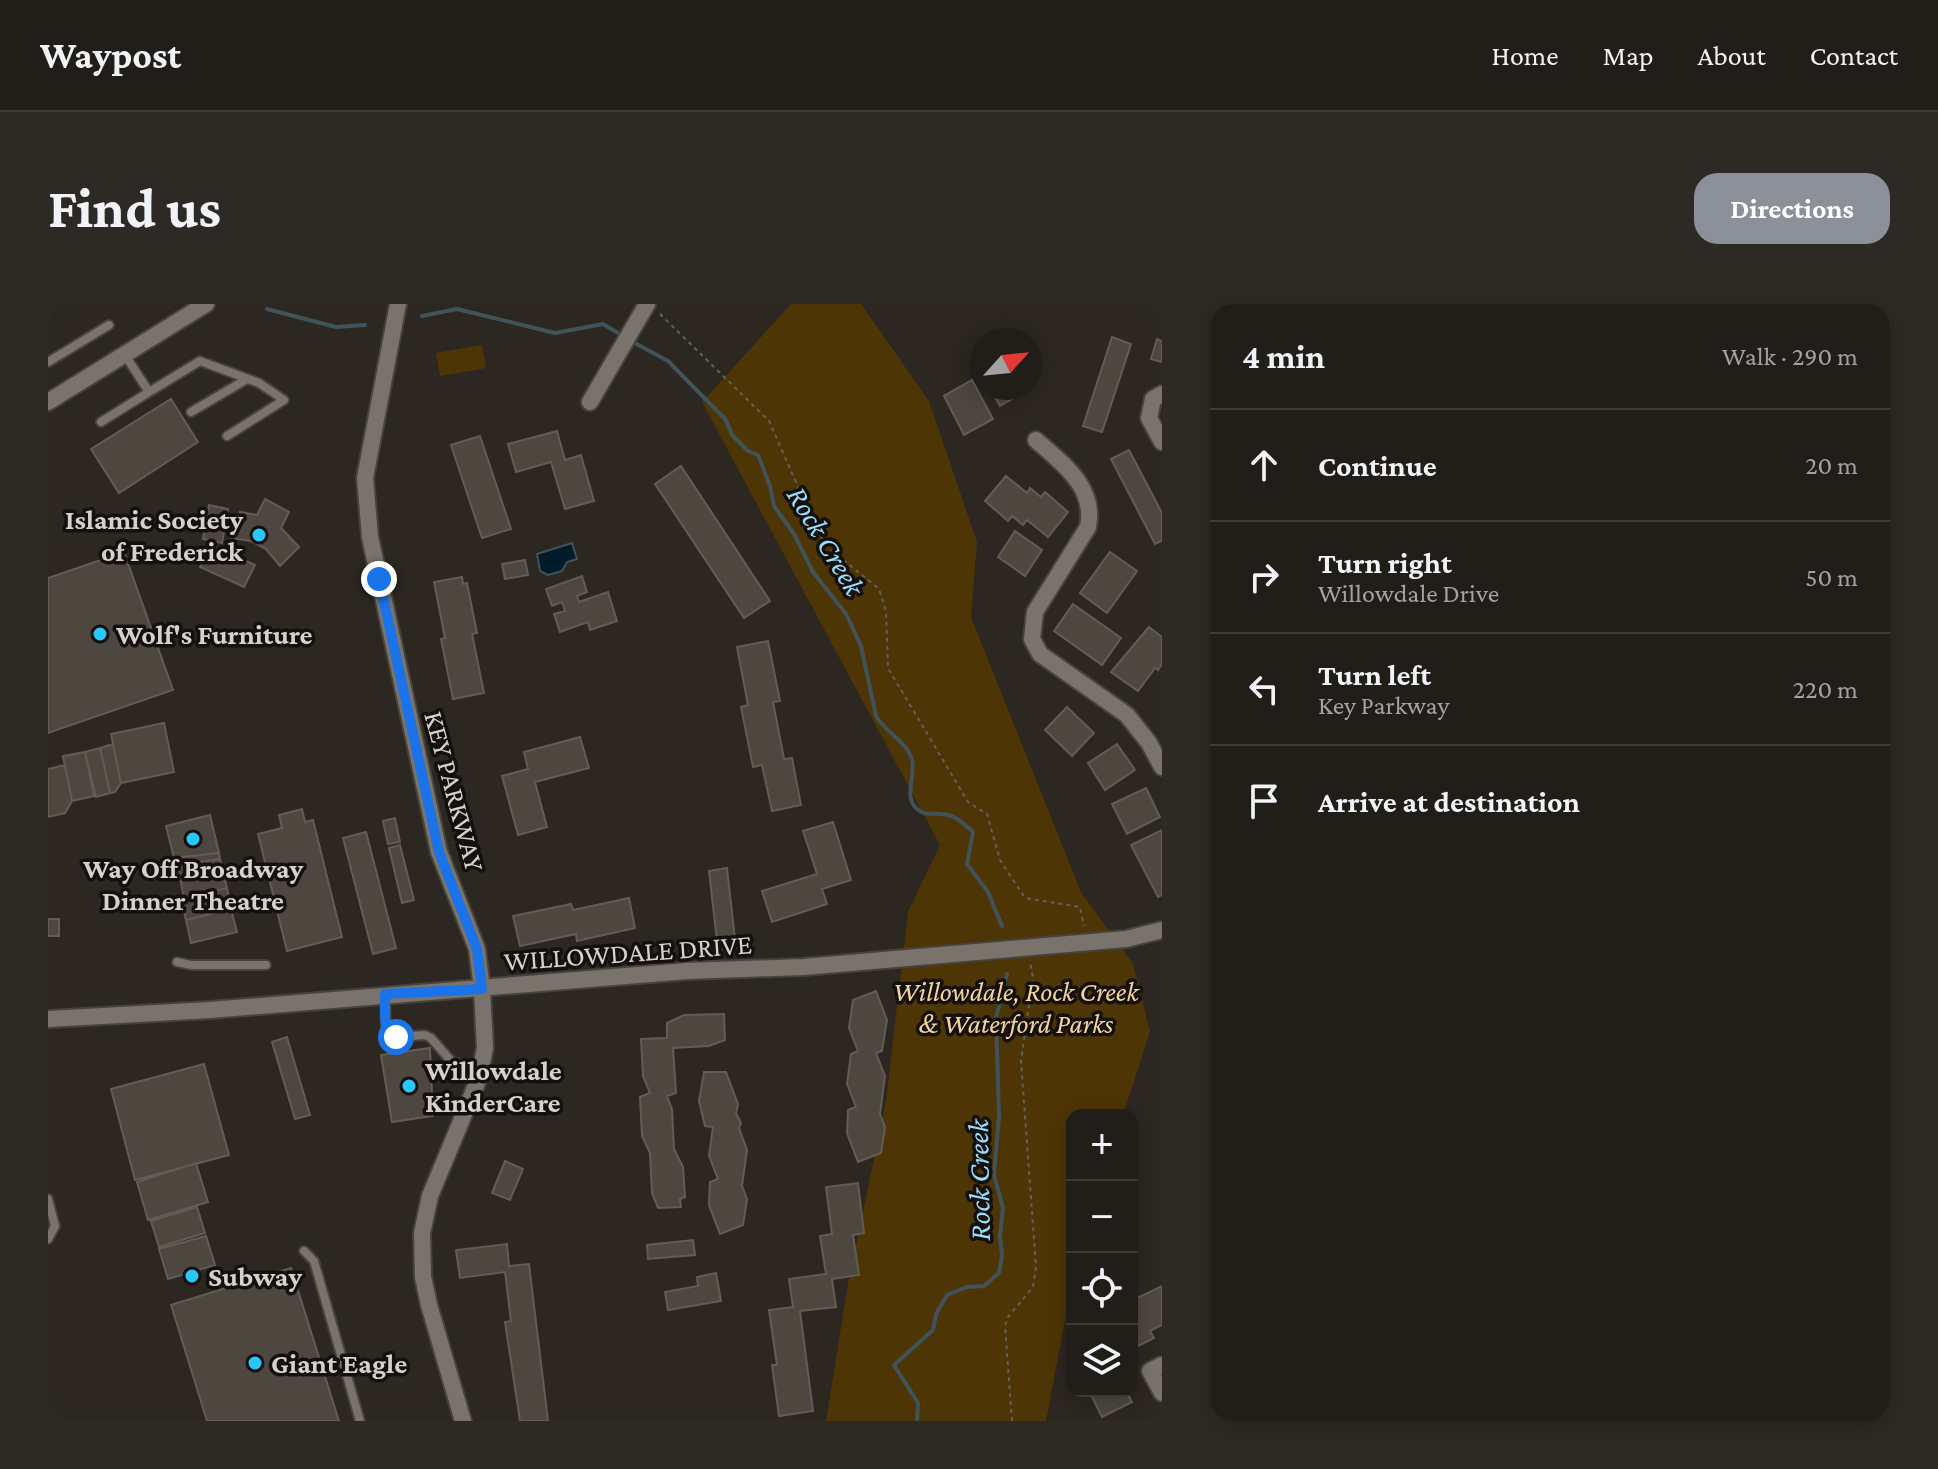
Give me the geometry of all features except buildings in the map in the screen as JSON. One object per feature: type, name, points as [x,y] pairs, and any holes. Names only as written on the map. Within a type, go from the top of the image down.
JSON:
[{"type":"street","points":[[48,402],[206,304]]},
{"type":"street","name":"KEY PARKWAY","points":[[398,304],[365,478],[370,537],[439,852],[477,949],[482,989],[485,1048],[481,1068],[469,1107],[430,1196],[422,1233],[422,1264],[429,1305],[463,1421]]},
{"type":"street","points":[[590,402],[649,307]]},
{"type":"street","points":[[1162,394],[1153,399],[1149,418],[1162,442]]},
{"type":"street","points":[[1036,440],[1078,477],[1091,511],[1088,527],[1035,612],[1032,639],[1040,654],[1127,715],[1149,743],[1162,767]]},
{"type":"street","name":"WILLOWDALE DRIVE","points":[[48,1019],[210,1010],[687,971],[803,967],[1126,939],[1162,930]]},
{"type":"street","points":[[1162,1365],[1150,1371],[1162,1393]]},
{"type":"lane","points":[[48,362],[109,325]]},
{"type":"lane","points":[[125,354],[149,392]]},
{"type":"lane","points":[[101,422],[200,361],[259,383],[284,400],[227,436]]},
{"type":"lane","points":[[191,412],[247,379]]},
{"type":"lane","points":[[177,962],[191,965],[266,965]]},
{"type":"lane","points":[[385,994],[386,1029],[389,1034],[396,1037],[425,1035],[452,1062],[481,1068]]},
{"type":"lane","points":[[48,1199],[50,1217],[55,1226],[48,1239]]},
{"type":"lane","points":[[304,1251],[314,1261],[360,1421]]},
{"type":"path","points":[[649,307],[662,315],[769,421],[818,532],[830,549],[879,589],[886,611],[888,668],[968,802],[987,814],[1000,860],[1025,898],[1080,907],[1086,942]]},
{"type":"path","points":[[1012,1421],[1005,1326],[1008,1317],[1033,1287],[1036,1267],[1021,1061],[1033,978],[1028,947]]},
{"type":"green space","name":"Willowdale, Rock Creek & Waterford Parks","points":[[791,304],[861,304],[929,401],[977,542],[971,617],[1081,892],[1133,964],[1150,1032],[1125,1109],[1066,1109],[1066,1316],[1046,1421],[826,1421],[848,1284],[886,1101],[908,912],[940,845],[702,402]]},
{"type":"green space","points":[[482,345],[486,368],[440,376],[436,353]]},
{"type":"water","points":[[572,543],[577,559],[567,562],[562,571],[548,575],[540,571],[537,554]]},
{"type":"waterway","name":"Rock Creek","points":[[267,309],[336,327],[365,325]]},
{"type":"waterway","name":"Rock Creek","points":[[422,316],[457,309],[555,333],[603,324],[623,336]]},
{"type":"waterway","name":"Rock Creek","points":[[631,341],[668,361],[726,420],[732,435],[748,451],[758,455],[774,506],[794,534],[813,572],[846,614],[861,646],[876,716],[909,753],[913,766],[910,792],[913,804],[923,813],[946,814],[955,818],[973,832],[967,864],[988,892],[1002,926]]},
{"type":"waterway","name":"Rock Creek","points":[[917,1421],[918,1403],[894,1365],[933,1330],[936,1314],[947,1295],[967,1287],[984,1286],[999,1273],[1003,1208],[994,1175],[999,1116],[996,1018],[1007,974]]},
{"type":"place","name":"Islamic Society of Frederick","points":[[259,535]]},
{"type":"place","name":"Wolf's Furniture","points":[[100,634]]},
{"type":"place","name":"Way Off Broadway Dinner Theatre","points":[[193,839]]},
{"type":"place","name":"Willowdale KinderCare","points":[[409,1086]]},
{"type":"place","name":"Subway","points":[[192,1276]]},
{"type":"place","name":"Giant Eagle","points":[[255,1363]]},
{"type":"route","points":[[379,579],[439,852],[477,949],[482,989],[385,994],[386,1029],[396,1037]]}]
